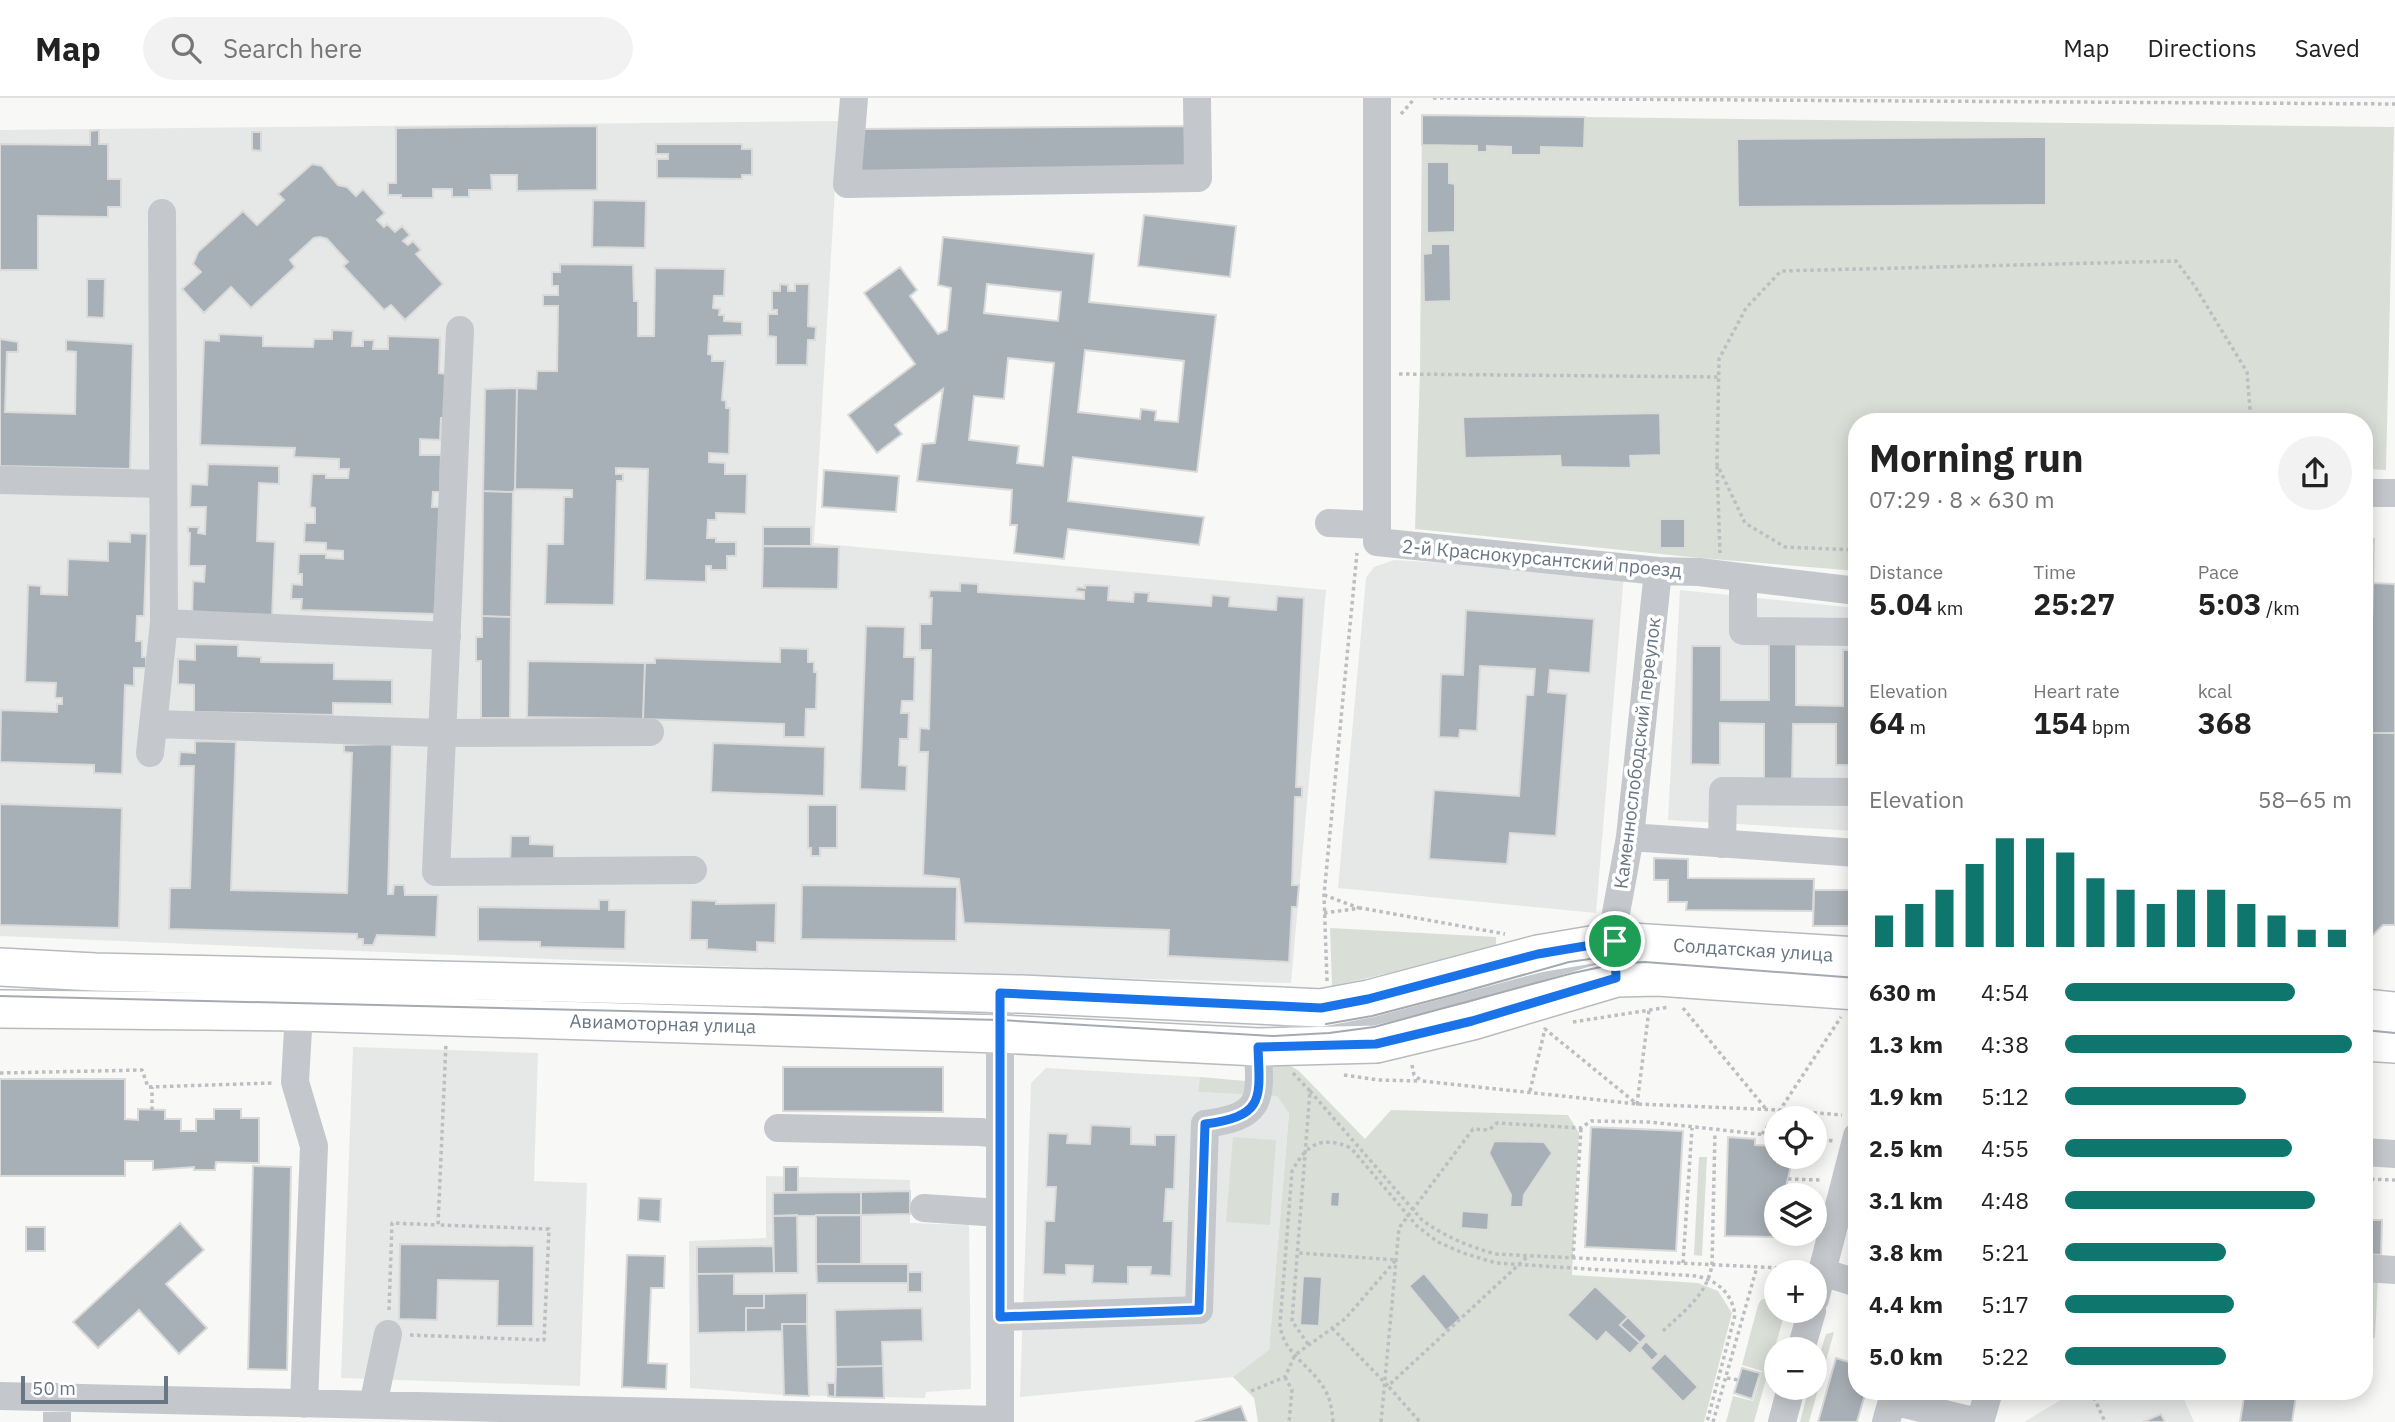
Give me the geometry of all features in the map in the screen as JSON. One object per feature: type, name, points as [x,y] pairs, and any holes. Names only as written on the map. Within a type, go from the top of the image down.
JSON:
[{"type":"main road","name":"Солдатская улица","points":[[1324,996],[1368,999],[1538,954],[1615,941],[1848,955]]},
{"type":"main road","name":"Авиамоторная улица","points":[[0,967],[95,972],[1000,993],[1270,1006],[1324,996]]},
{"type":"main road","name":"Солдатская улица","points":[[1323,1063],[1376,1044],[1472,1021],[1616,978],[1658,977],[1848,1000]]},
{"type":"main road","name":"Авиамоторная улица","points":[[0,1009],[299,1013],[999,1034],[1323,1063]]},
{"type":"main road","points":[[2373,1009],[2395,1011]]},
{"type":"main road","points":[[2373,1043],[2395,1044]]},
{"type":"street","points":[[853,98],[847,184],[1198,178],[1197,98]]},
{"type":"street","name":"2-й Краснокурсантский проезд","points":[[1377,98],[1377,542],[1699,572],[1848,590]]},
{"type":"street","points":[[150,753],[164,623],[162,213]]},
{"type":"street","points":[[460,330],[447,636],[440,733],[436,872],[693,870]]},
{"type":"street","points":[[0,480],[162,484]]},
{"type":"street","points":[[2373,493],[2395,493]]},
{"type":"street","points":[[1329,523],[1377,525]]},
{"type":"street","name":"Каменнослободский переулок","points":[[1616,978],[1614,924],[1630,837],[1658,570]]},
{"type":"street","points":[[1743,578],[1743,631],[1848,632]]},
{"type":"street","points":[[164,623],[447,636]]},
{"type":"street","points":[[155,724],[440,733],[650,732]]},
{"type":"street","points":[[1722,844],[1723,791],[1848,792]]},
{"type":"street","points":[[1630,837],[1848,852]]},
{"type":"street","points":[[1270,1006],[1328,1027],[1373,1020],[1591,961],[1615,941]]},
{"type":"street","points":[[0,1396],[57,1410],[304,1404],[373,1405],[553,1416],[1000,1421],[1000,993]]},
{"type":"street","points":[[299,1013],[295,1082],[314,1146],[304,1404]]},
{"type":"street","points":[[2373,1025],[2395,1027]]},
{"type":"street","points":[[1000,1317],[1199,1310],[1205,1124],[1228,1121],[1254,1103],[1273,1057]]},
{"type":"street","points":[[778,1128],[1000,1134]]},
{"type":"street","points":[[1817,1260],[1845,1130]]},
{"type":"street","points":[[2373,1153],[2395,1154]]},
{"type":"street","points":[[924,1208],[1000,1213]]},
{"type":"street","points":[[2373,1269],[2395,1270]]},
{"type":"street","points":[[1827,1281],[1848,1282]]},
{"type":"street","points":[[373,1405],[388,1334]]},
{"type":"street","points":[[1782,1422],[1788,1400]]},
{"type":"street","points":[[1886,1422],[1892,1401],[1979,1422],[1986,1400]]},
{"type":"path","points":[[1401,114],[1415,98]]},
{"type":"path","points":[[1433,98],[2395,104]]},
{"type":"path","points":[[1720,559],[1717,464],[1719,359],[1746,308],[1781,271],[2176,261],[2194,285],[2247,372],[2249,413]]},
{"type":"path","points":[[1394,374],[1420,372],[1718,377]]},
{"type":"path","points":[[1717,464],[1745,523],[1785,547],[1848,550]]},
{"type":"path","points":[[1324,996],[1324,895],[1354,567]]},
{"type":"path","points":[[1324,895],[1361,908],[1506,934]]},
{"type":"path","points":[[1324,913],[1361,908]]},
{"type":"path","points":[[1693,1003],[1681,1005],[1764,1107]]},
{"type":"path","points":[[1783,1106],[1848,1004]]},
{"type":"path","points":[[1573,1022],[1670,1007]]},
{"type":"path","points":[[1637,1104],[1649,1010]]},
{"type":"path","points":[[1545,1029],[1552,1026]]},
{"type":"path","points":[[1545,1029],[1637,1104]]},
{"type":"path","points":[[1530,1091],[1545,1029]]},
{"type":"path","points":[[438,1225],[446,1043]]},
{"type":"path","points":[[1273,1057],[1323,1063],[1379,1080],[1422,1081],[1530,1091],[1637,1104],[1764,1109]]},
{"type":"path","points":[[1412,1062],[1414,1075],[1422,1081]]},
{"type":"path","points":[[0,1073],[142,1070],[148,1087],[295,1082]]},
{"type":"path","points":[[152,1087],[152,1110]]},
{"type":"path","points":[[1310,1091],[1413,1210],[1442,1235],[1464,1245],[1495,1254],[1764,1269]]},
{"type":"path","points":[[1381,1422],[1387,1385],[1399,1228],[1473,1129],[1489,1130],[1497,1123],[1581,1128],[1591,1121],[1650,1122],[1748,1136],[1764,1131]]},
{"type":"path","points":[[1827,1124],[1845,1130]]},
{"type":"path","points":[[1573,1258],[1581,1128]]},
{"type":"path","points":[[1683,1264],[1692,1128]]},
{"type":"path","points":[[1663,1331],[1702,1293],[1710,1280],[1713,1265],[1715,1130]]},
{"type":"path","points":[[1827,1135],[1845,1130]]},
{"type":"path","points":[[1333,1422],[1332,1405],[1327,1392],[1285,1344],[1280,1324],[1292,1171],[1309,1146],[1324,1141],[1338,1142],[1351,1148],[1408,1216],[1438,1242],[1463,1253],[1496,1263],[1696,1276],[1710,1280],[1727,1293],[1734,1303],[1735,1315],[1707,1422]]},
{"type":"path","points":[[1788,1178],[1824,1180]]},
{"type":"path","points":[[2373,1179],[2395,1180]]},
{"type":"path","points":[[392,1223],[438,1225],[549,1229],[544,1340],[388,1334],[392,1223]]},
{"type":"path","points":[[1298,1253],[1396,1260]]},
{"type":"path","points":[[1387,1385],[1528,1256]]},
{"type":"path","points":[[1251,1391],[1285,1377],[1295,1355],[1345,1319],[1396,1260]]},
{"type":"path","points":[[1713,1422],[1757,1267]]},
{"type":"path","points":[[1332,1328],[1420,1422]]},
{"type":"path","points":[[1285,1377],[1292,1390],[1289,1422]]},
{"type":"path","points":[[1727,1378],[1738,1380]]},
{"type":"path","points":[[2095,1400],[2105,1422]]},
{"type":"shaded area","points":[[1422,115],[2394,127],[2386,470],[2373,469],[2373,413],[1848,413],[1848,570],[1700,558],[1415,529],[1420,372]]},
{"type":"shaded area","points":[[839,121],[814,543],[1326,590],[1291,983],[764,968],[0,936],[0,130]]},
{"type":"shaded area","points":[[1394,560],[1624,574],[1596,913],[1338,888],[1366,578],[1374,567]]},
{"type":"shaded area","points":[[1680,590],[1848,607],[1848,830],[1668,820]]},
{"type":"shaded area","points":[[1330,928],[1496,937],[1496,949],[1332,986]]},
{"type":"shaded area","points":[[353,1047],[538,1053],[534,1181],[587,1183],[580,1386],[341,1378]]},
{"type":"shaded area","points":[[1273,1055],[1299,1071],[1365,1139],[1391,1110],[1568,1115],[1579,1133],[1572,1275],[1698,1283],[1718,1291],[1732,1313],[1704,1422],[1258,1422],[1254,1398],[1233,1377],[1269,1350],[1289,1113],[1277,1096],[1198,1092],[1200,1077],[1269,1083]]},
{"type":"shaded area","points":[[1046,1068],[1200,1077],[1199,1092],[1277,1096],[1289,1112],[1269,1351],[1233,1377],[1020,1397],[1031,1083]]},
{"type":"shaded area","points":[[1233,1137],[1276,1140],[1270,1225],[1226,1222]]},
{"type":"shaded area","points":[[1699,1157],[1707,1157],[1702,1256],[1694,1255]]},
{"type":"shaded area","points":[[766,1176],[910,1180],[910,1223],[969,1225],[971,1389],[926,1392],[925,1398],[784,1395],[690,1388],[689,1241],[766,1238]]},
{"type":"shaded area","points":[[2373,1279],[2378,1279],[2373,1338]]},
{"type":"shaded area","points":[[1764,1299],[1764,1323],[1782,1323],[1778,1337],[1764,1337],[1764,1387],[1754,1422],[1726,1422],[1733,1396],[1753,1401],[1762,1371],[1742,1365],[1761,1300]]},
{"type":"shaded area","points":[[1834,1332],[1827,1357],[1825,1337],[1826,1334]]},
{"type":"shaded area","points":[[1806,1400],[1815,1400],[1809,1422],[1800,1422]]},
{"type":"shaded area","points":[[2061,1400],[2184,1400],[2194,1422],[2024,1422]]},
{"type":"building","points":[[1422,115],[1585,117],[1584,148],[1541,147],[1541,155],[1511,155],[1511,147],[1487,146],[1487,152],[1477,152],[1477,146],[1422,145]]},
{"type":"building","points":[[597,126],[597,190],[517,191],[517,175],[491,175],[492,190],[469,190],[469,197],[452,197],[452,189],[433,189],[433,198],[401,198],[401,195],[388,195],[388,183],[396,183],[396,128]]},
{"type":"building","points":[[1189,126],[1189,170],[860,172],[860,129]]},
{"type":"building","points":[[99,130],[99,144],[108,144],[108,179],[121,179],[121,207],[108,207],[108,217],[38,216],[38,270],[0,270],[0,144],[90,145],[90,131]]},
{"type":"building","points":[[252,132],[261,132],[261,151],[252,150]]},
{"type":"building","points":[[2046,137],[2046,205],[1738,207],[1737,139]]},
{"type":"building","points":[[656,144],[742,144],[742,149],[752,149],[752,175],[742,175],[742,179],[657,178],[657,159],[668,159],[668,154],[656,154]]},
{"type":"building","points":[[1427,162],[1449,162],[1449,183],[1455,184],[1455,232],[1427,233]]},
{"type":"building","points":[[312,164],[322,166],[338,185],[347,187],[356,196],[363,189],[385,213],[377,220],[384,227],[387,224],[395,232],[402,226],[410,235],[403,241],[408,245],[413,241],[421,250],[416,254],[443,284],[405,320],[391,305],[384,310],[343,266],[348,262],[327,239],[320,237],[314,238],[290,260],[295,267],[251,308],[231,287],[204,313],[182,289],[201,272],[193,264],[198,252],[243,211],[257,225],[284,200],[278,194]]},
{"type":"building","points":[[593,200],[646,201],[645,248],[592,247]]},
{"type":"building","points":[[1144,215],[1236,226],[1230,277],[1138,266]]},
{"type":"building","points":[[943,237],[1094,254],[1089,302],[1216,315],[1197,472],[1073,457],[1068,501],[1204,517],[1199,545],[1068,529],[1064,559],[1014,553],[1017,525],[1010,525],[1012,490],[917,481],[922,444],[935,443],[943,389],[895,425],[902,434],[877,453],[848,415],[915,364],[864,293],[900,267],[917,290],[910,296],[938,334],[947,330],[951,288],[938,285]],"holes":[[[987,284],[1061,292],[1058,321],[984,313]],[[1085,350],[1184,361],[1178,422],[1155,420],[1156,411],[1141,409],[1140,419],[1078,412]],[[1008,358],[1054,363],[1043,466],[1017,463],[1019,446],[969,440],[974,396],[1004,399]]]},
{"type":"building","points":[[1431,244],[1450,244],[1451,301],[1424,302],[1423,254],[1431,253]]},
{"type":"building","points":[[560,264],[633,265],[634,301],[638,301],[638,336],[654,336],[655,268],[725,269],[724,296],[714,296],[713,308],[720,309],[719,315],[724,315],[724,321],[742,322],[742,335],[709,336],[708,354],[712,355],[712,361],[725,361],[722,400],[726,401],[726,408],[730,408],[729,454],[709,453],[709,462],[725,463],[725,474],[747,474],[746,514],[716,513],[716,520],[708,520],[707,538],[716,538],[716,542],[736,542],[736,556],[727,556],[727,570],[711,570],[711,566],[706,566],[706,582],[645,580],[648,469],[616,468],[616,474],[623,474],[623,481],[617,481],[614,605],[545,604],[547,544],[563,544],[564,497],[572,497],[572,490],[515,489],[517,388],[536,389],[537,371],[557,371],[558,306],[543,306],[543,295],[558,295],[558,286],[552,286],[552,272],[560,272]]},
{"type":"building","points":[[87,279],[105,279],[104,318],[87,317]]},
{"type":"building","points":[[780,284],[788,285],[788,291],[795,291],[795,284],[809,284],[808,326],[816,327],[815,340],[808,340],[807,365],[776,365],[776,337],[768,336],[768,314],[777,314],[777,310],[772,310],[772,291],[780,291]]},
{"type":"building","points":[[332,330],[353,331],[352,346],[363,346],[363,340],[374,340],[373,349],[388,349],[388,336],[440,338],[439,373],[449,374],[447,418],[441,418],[440,440],[420,439],[420,455],[441,455],[440,492],[433,492],[432,507],[440,507],[436,614],[301,610],[302,599],[291,599],[292,584],[302,585],[302,574],[298,574],[299,554],[326,554],[326,558],[343,559],[343,551],[326,550],[326,543],[304,542],[305,523],[315,523],[315,508],[310,507],[312,474],[326,474],[326,478],[348,478],[349,469],[339,469],[339,459],[294,457],[295,448],[200,445],[204,340],[219,341],[219,334],[263,336],[263,346],[313,347],[314,339],[332,339]]},
{"type":"building","points":[[0,339],[18,342],[18,352],[7,352],[5,412],[75,414],[76,352],[66,351],[66,340],[133,344],[130,469],[0,466]]},
{"type":"building","points":[[517,388],[515,489],[513,492],[483,491],[485,389]]},
{"type":"building","points":[[1660,413],[1661,455],[1630,456],[1631,468],[1561,467],[1560,456],[1465,458],[1463,417]]},
{"type":"building","points":[[208,464],[279,466],[279,484],[259,483],[257,541],[275,542],[272,618],[192,615],[193,581],[204,582],[205,566],[189,566],[188,527],[199,527],[198,533],[205,534],[206,507],[190,507],[191,484],[207,485]]},
{"type":"building","points":[[824,470],[899,476],[896,512],[822,507]]},
{"type":"building","points":[[483,491],[513,492],[511,617],[482,616]]},
{"type":"building","points":[[1660,519],[1685,519],[1685,548],[1660,548]]},
{"type":"building","points":[[763,527],[811,527],[811,546],[763,546]]},
{"type":"building","points":[[130,533],[147,534],[144,616],[137,616],[136,641],[142,641],[142,657],[146,657],[146,668],[134,668],[134,686],[125,685],[122,774],[94,773],[94,765],[0,762],[1,710],[57,712],[57,704],[62,704],[62,698],[55,698],[56,683],[25,682],[28,585],[41,586],[41,594],[67,595],[68,559],[108,561],[108,541],[130,542]]},
{"type":"building","points":[[763,546],[839,547],[838,589],[762,588]]},
{"type":"building","points":[[960,583],[978,584],[978,592],[1084,599],[1084,592],[1076,591],[1077,587],[1109,586],[1108,600],[1133,602],[1134,592],[1149,593],[1148,601],[1211,606],[1212,595],[1230,597],[1229,606],[1276,610],[1277,596],[1304,598],[1296,787],[1302,787],[1302,797],[1295,797],[1292,885],[1299,885],[1297,907],[1292,907],[1289,962],[1168,956],[1169,930],[964,923],[959,879],[923,875],[928,752],[919,752],[920,728],[929,729],[931,650],[920,650],[920,624],[931,624],[930,590],[960,591]]},
{"type":"building","points":[[2373,583],[2395,584],[2395,733],[2373,733]]},
{"type":"building","points":[[1466,610],[1594,619],[1590,673],[1550,670],[1548,692],[1567,694],[1556,836],[1510,833],[1507,864],[1429,859],[1434,790],[1519,796],[1526,695],[1533,695],[1535,669],[1480,666],[1477,731],[1460,730],[1459,738],[1439,737],[1441,674],[1463,675]]},
{"type":"building","points":[[482,616],[511,617],[510,718],[481,718],[481,661],[476,661],[476,637],[482,637]]},
{"type":"building","points":[[866,626],[905,627],[904,657],[915,657],[914,701],[902,701],[901,713],[909,713],[908,739],[900,739],[899,765],[907,766],[906,791],[860,789]]},
{"type":"building","points":[[1769,641],[1796,641],[1796,705],[1843,706],[1843,650],[1848,650],[1848,765],[1836,765],[1836,724],[1793,724],[1792,780],[1764,780],[1764,724],[1720,723],[1720,765],[1691,764],[1692,646],[1721,646],[1721,700],[1769,700]]},
{"type":"building","points":[[195,644],[238,645],[238,656],[261,657],[261,662],[334,663],[334,679],[392,680],[392,704],[333,703],[333,715],[194,712],[194,685],[178,684],[178,659],[195,660]]},
{"type":"building","points":[[780,648],[808,649],[808,662],[814,662],[814,672],[817,672],[816,709],[806,709],[805,737],[784,737],[784,724],[643,719],[645,663],[655,663],[655,658],[780,662]]},
{"type":"building","points":[[528,661],[645,663],[643,719],[527,717]]},
{"type":"building","points":[[2373,733],[2395,733],[2395,925],[2383,925],[2373,935]]},
{"type":"building","points":[[195,741],[236,742],[231,890],[347,893],[352,753],[344,752],[344,745],[392,744],[388,894],[393,894],[394,885],[404,885],[405,895],[438,895],[436,937],[377,935],[373,945],[363,945],[363,939],[357,939],[357,934],[169,929],[170,888],[190,888],[194,766],[179,766],[180,752],[195,753]]},
{"type":"building","points":[[713,743],[825,747],[824,796],[711,792]]},
{"type":"building","points":[[0,804],[122,808],[119,928],[0,925]]},
{"type":"building","points":[[808,805],[837,805],[837,848],[820,848],[820,856],[811,856],[811,848],[808,848]]},
{"type":"building","points":[[511,836],[530,836],[530,844],[554,845],[554,864],[510,863]]},
{"type":"building","points":[[1654,858],[1688,859],[1688,878],[1814,879],[1813,911],[1686,910],[1687,902],[1668,902],[1668,880],[1654,880]]},
{"type":"building","points":[[802,885],[957,887],[956,941],[801,939]]},
{"type":"building","points":[[1814,890],[1848,890],[1848,926],[1813,926]]},
{"type":"building","points":[[599,900],[609,900],[609,910],[626,910],[625,949],[540,947],[540,942],[478,941],[478,907],[599,909]]},
{"type":"building","points":[[691,900],[716,901],[716,904],[776,903],[775,943],[757,942],[757,952],[707,949],[707,940],[690,940]]},
{"type":"building","points":[[783,1067],[943,1067],[943,1112],[783,1111]]},
{"type":"building","points":[[0,1079],[125,1079],[125,1119],[138,1120],[138,1109],[165,1110],[165,1119],[181,1119],[181,1131],[196,1131],[196,1119],[214,1119],[214,1109],[241,1109],[241,1118],[259,1118],[259,1163],[216,1162],[215,1170],[194,1170],[194,1167],[153,1170],[153,1161],[125,1161],[125,1176],[0,1176]]},
{"type":"building","points":[[1091,1125],[1131,1127],[1131,1144],[1155,1145],[1155,1135],[1176,1135],[1174,1189],[1166,1189],[1164,1221],[1173,1221],[1171,1276],[1150,1275],[1151,1267],[1128,1267],[1128,1284],[1092,1283],[1093,1266],[1066,1265],[1066,1275],[1043,1274],[1045,1221],[1054,1221],[1056,1187],[1046,1187],[1048,1133],[1068,1134],[1067,1143],[1090,1144]]},
{"type":"building","points":[[1591,1127],[1683,1131],[1676,1251],[1585,1247]]},
{"type":"building","points":[[1728,1137],[1755,1139],[1755,1145],[1764,1145],[1764,1169],[1790,1169],[1787,1183],[1764,1183],[1764,1237],[1725,1236]]},
{"type":"building","points":[[1494,1141],[1544,1142],[1552,1153],[1524,1195],[1523,1207],[1510,1207],[1511,1195],[1489,1153]]},
{"type":"building","points":[[253,1166],[291,1167],[287,1370],[248,1369]]},
{"type":"building","points":[[784,1167],[798,1167],[798,1192],[784,1192]]},
{"type":"building","points":[[910,1191],[910,1214],[861,1215],[861,1192]]},
{"type":"building","points":[[861,1192],[861,1215],[773,1216],[773,1193]]},
{"type":"building","points":[[1331,1192],[1340,1192],[1339,1207],[1330,1206]]},
{"type":"building","points":[[639,1198],[661,1199],[660,1222],[638,1220]]},
{"type":"building","points":[[1462,1211],[1489,1213],[1488,1230],[1461,1228]]},
{"type":"building","points":[[797,1215],[798,1273],[774,1273],[773,1216]]},
{"type":"building","points":[[816,1215],[861,1215],[861,1264],[816,1264]]},
{"type":"building","points":[[2373,1220],[2382,1220],[2381,1255],[2373,1255]]},
{"type":"building","points":[[180,1223],[204,1250],[166,1284],[207,1328],[179,1354],[139,1310],[98,1348],[73,1322]]},
{"type":"building","points":[[26,1227],[45,1227],[45,1251],[26,1251]]},
{"type":"building","points":[[400,1244],[534,1246],[533,1326],[497,1326],[498,1281],[438,1280],[437,1320],[399,1319]]},
{"type":"building","points":[[773,1246],[774,1273],[697,1274],[697,1247]]},
{"type":"building","points":[[627,1255],[665,1256],[664,1288],[651,1288],[648,1363],[667,1364],[666,1389],[622,1387]]},
{"type":"building","points":[[816,1264],[908,1264],[908,1283],[817,1283]]},
{"type":"building","points":[[908,1272],[922,1272],[922,1292],[908,1292]]},
{"type":"building","points":[[1424,1273],[1461,1318],[1446,1331],[1409,1286]]},
{"type":"building","points":[[697,1274],[734,1274],[734,1294],[764,1294],[764,1308],[746,1308],[746,1332],[698,1333]]},
{"type":"building","points":[[1303,1276],[1322,1277],[1319,1326],[1300,1325]]},
{"type":"building","points":[[1595,1286],[1628,1317],[1620,1325],[1640,1343],[1630,1354],[1606,1332],[1597,1342],[1567,1315]]},
{"type":"building","points":[[807,1293],[807,1324],[782,1324],[782,1331],[746,1332],[746,1308],[764,1308],[764,1294]]},
{"type":"building","points":[[922,1308],[923,1341],[882,1342],[883,1366],[836,1367],[835,1310]]},
{"type":"building","points":[[1628,1317],[1647,1336],[1640,1343],[1620,1325]]},
{"type":"building","points":[[782,1324],[807,1324],[809,1396],[784,1395]]},
{"type":"building","points":[[1646,1341],[1659,1354],[1652,1361],[1640,1348]]},
{"type":"building","points":[[1665,1353],[1698,1387],[1683,1402],[1650,1368]]},
{"type":"building","points":[[1836,1358],[1848,1362],[1848,1400],[1863,1400],[1857,1422],[1818,1422],[1824,1400],[1827,1400]]},
{"type":"building","points":[[883,1366],[884,1398],[835,1397],[836,1367]]},
{"type":"building","points":[[1742,1368],[1760,1373],[1752,1399],[1734,1393]]},
{"type":"building","points":[[827,1383],[835,1383],[835,1397],[828,1396]]},
{"type":"building","points":[[2244,1400],[2295,1400],[2292,1422],[2240,1422]]},
{"type":"building","points":[[1241,1406],[1247,1422],[1195,1422]]},
{"type":"building","points":[[2161,1414],[2165,1422],[2143,1422]]},
{"type":"tram line","points":[[1326,1024],[1372,1016],[1569,962],[1604,957]]},
{"type":"tram line","points":[[0,996],[1000,1020],[1274,1036],[1374,1027],[1615,964],[1645,962],[1848,977]]},
{"type":"tram line","points":[[2373,1031],[2395,1033]]},
{"type":"route","points":[[1615,941],[1616,978],[1472,1021],[1376,1044],[1258,1047],[1260,1090],[1254,1103],[1228,1121],[1205,1124],[1199,1310],[1000,1317],[1000,993],[1321,1008],[1368,999],[1538,954],[1615,941]]}]
